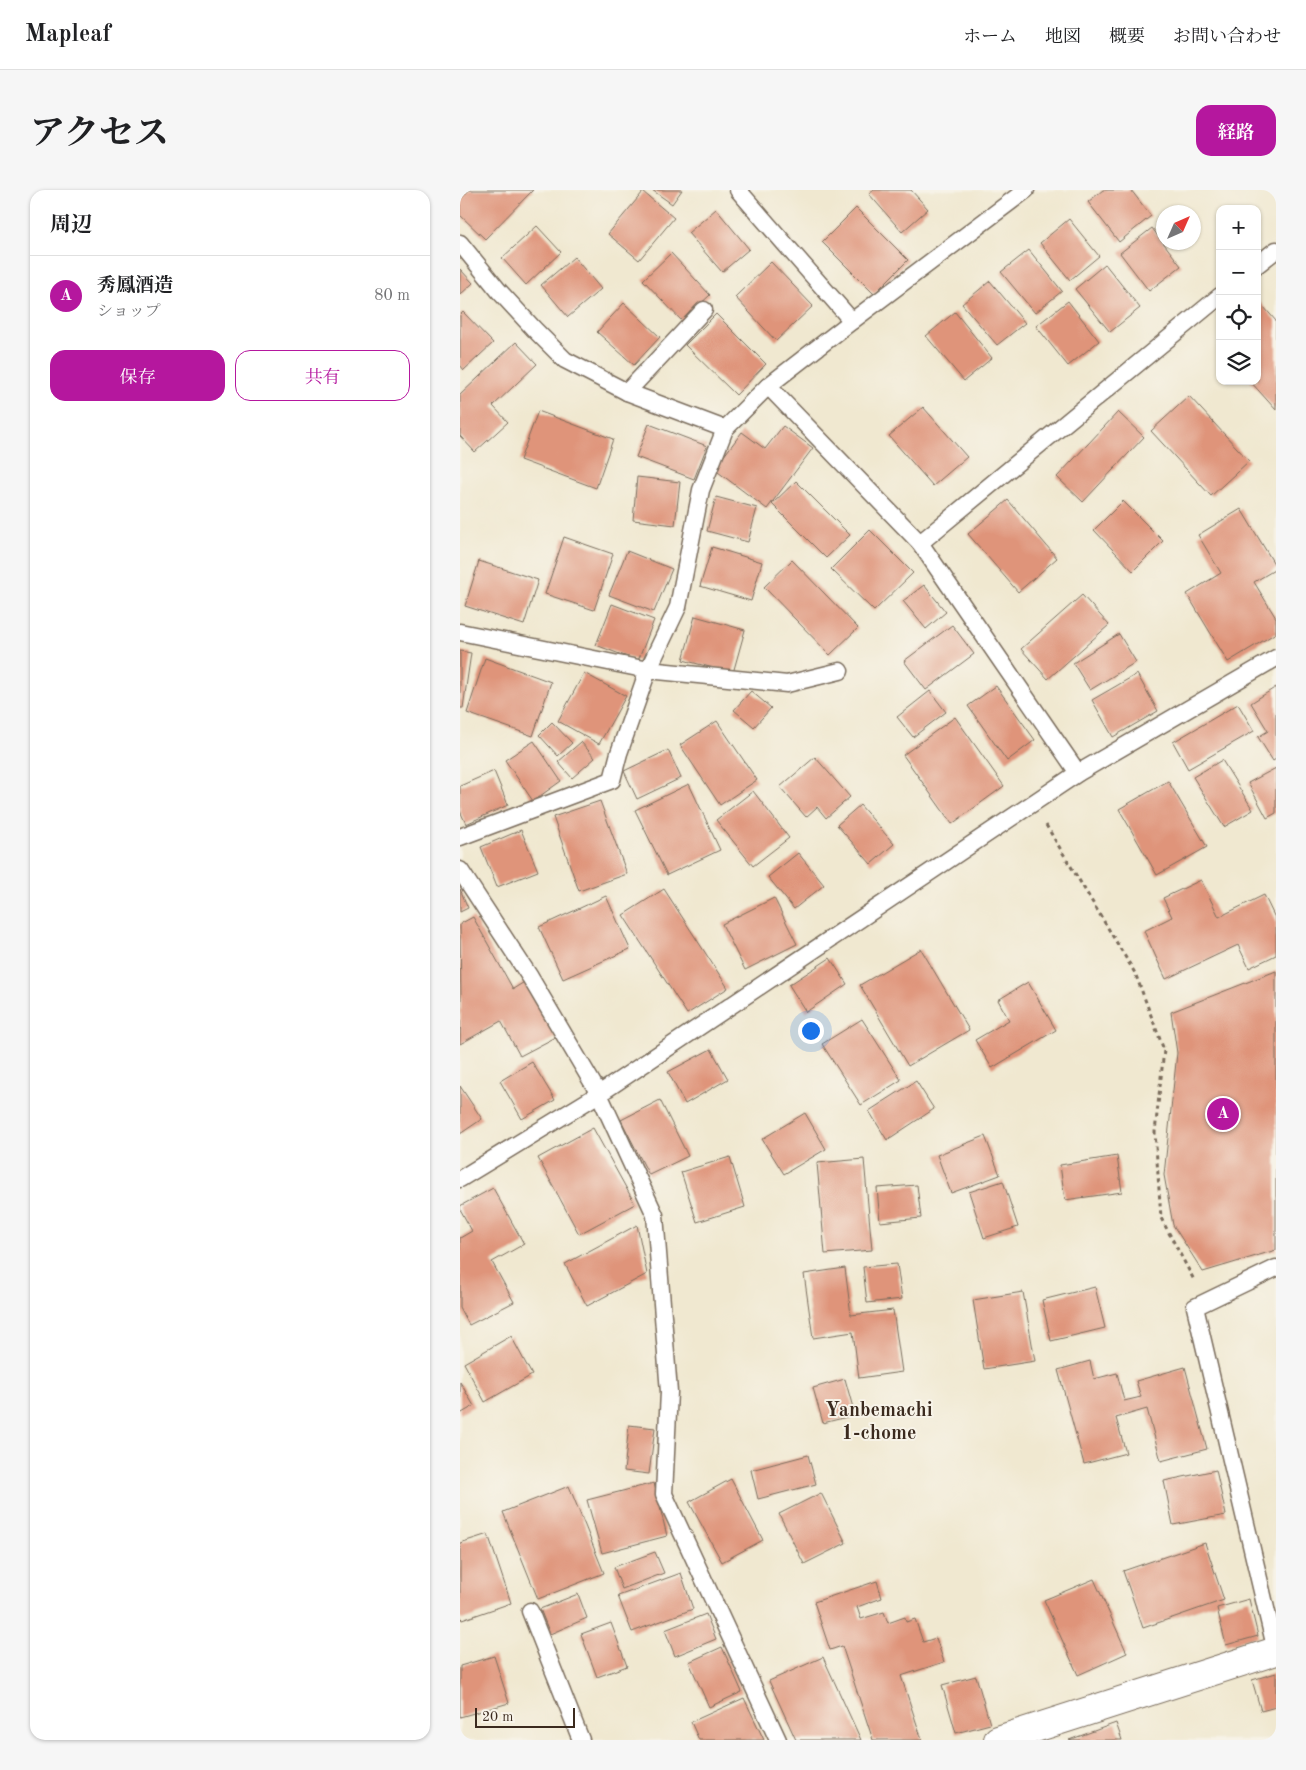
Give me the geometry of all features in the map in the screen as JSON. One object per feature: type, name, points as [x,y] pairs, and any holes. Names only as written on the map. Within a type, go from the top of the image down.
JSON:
[{"type":"street","points":[[998,1740],[1276,1651]]},
{"type":"lane","points":[[738,190],[852,321]]},
{"type":"lane","points":[[460,837],[612,780],[648,670],[678,607],[702,490],[725,429],[768,386],[1026,190]]},
{"type":"lane","points":[[460,242],[480,268],[534,329],[565,360],[626,392],[725,429]]},
{"type":"lane","points":[[1261,263],[1276,250]]},
{"type":"lane","points":[[920,543],[1216,299]]},
{"type":"lane","points":[[626,392],[704,310]]},
{"type":"lane","points":[[768,386],[920,543],[1078,773]]},
{"type":"lane","points":[[460,632],[648,670],[787,684],[840,671]]},
{"type":"lane","points":[[460,1179],[599,1094],[1078,773],[1276,658]]},
{"type":"lane","points":[[460,870],[530,977],[599,1094],[654,1216],[669,1392],[664,1494],[778,1740]]},
{"type":"lane","points":[[1276,1268],[1195,1306],[1276,1651]]},
{"type":"lane","points":[[530,1611],[580,1740]]},
{"type":"path","points":[[1033,803],[1135,973],[1164,1050],[1155,1132],[1161,1218],[1205,1302]]},
{"type":"building","points":[[469,190],[533,190],[485,239],[460,215],[460,200]]},
{"type":"building","points":[[652,190],[682,190],[672,204]]},
{"type":"building","points":[[874,190],[911,190],[928,209],[902,232],[869,194]]},
{"type":"building","points":[[1103,190],[1131,190],[1151,216],[1119,242],[1088,202]]},
{"type":"building","points":[[643,192],[674,218],[639,260],[608,234]]},
{"type":"building","points":[[856,208],[908,260],[874,294],[822,242]]},
{"type":"building","points":[[716,209],[749,249],[722,272],[688,233]]},
{"type":"building","points":[[1069,219],[1099,256],[1070,280],[1040,243]]},
{"type":"building","points":[[537,226],[561,252],[526,285],[502,258]]},
{"type":"building","points":[[1152,228],[1156,233],[1156,250],[1169,250],[1181,266],[1149,291],[1120,253]]},
{"type":"building","points":[[1029,250],[1062,291],[1035,313],[1001,272]]},
{"type":"building","points":[[671,253],[710,295],[682,321],[643,280]]},
{"type":"building","points":[[574,257],[601,289],[568,317],[541,285]]},
{"type":"building","points":[[771,262],[813,306],[776,341],[735,297]]},
{"type":"building","points":[[1105,264],[1140,308],[1110,332],[1075,289]]},
{"type":"building","points":[[460,269],[473,283],[460,295]]},
{"type":"building","points":[[990,281],[1025,323],[997,345],[962,304]]},
{"type":"building","points":[[1068,301],[1099,341],[1068,366],[1036,326]]},
{"type":"building","points":[[624,303],[660,337],[634,365],[597,332]]},
{"type":"building","points":[[1261,304],[1276,321],[1276,410],[1254,385],[1261,385]]},
{"type":"building","points":[[463,312],[493,343],[464,370],[460,365],[460,315]]},
{"type":"building","points":[[955,312],[992,358],[964,381],[926,336]]},
{"type":"building","points":[[716,314],[766,364],[736,395],[685,345]]},
{"type":"building","points":[[516,342],[537,364],[493,406],[508,422],[475,452],[460,436],[460,395]]},
{"type":"building","points":[[1189,396],[1249,461],[1211,496],[1151,431]]},
{"type":"building","points":[[923,407],[967,457],[933,486],[889,436]]},
{"type":"building","points":[[538,411],[613,439],[596,488],[520,460]]},
{"type":"building","points":[[1118,412],[1144,437],[1083,502],[1057,477]]},
{"type":"building","points":[[649,424],[707,446],[694,479],[636,457]]},
{"type":"building","points":[[783,426],[813,448],[767,509],[714,469],[742,432],[765,449]]},
{"type":"building","points":[[637,477],[680,482],[675,525],[633,520]]},
{"type":"building","points":[[796,481],[850,535],[826,558],[772,504]]},
{"type":"building","points":[[716,497],[757,508],[748,542],[707,531]]},
{"type":"building","points":[[1008,500],[1057,558],[1018,592],[968,534]]},
{"type":"building","points":[[1123,501],[1163,541],[1133,571],[1094,530]]},
{"type":"building","points":[[1241,509],[1276,567],[1276,569],[1254,582],[1276,618],[1276,633],[1228,662],[1187,594],[1221,573],[1198,535]]},
{"type":"building","points":[[870,530],[913,573],[874,611],[831,569]]},
{"type":"building","points":[[564,537],[613,554],[594,610],[545,594]]},
{"type":"building","points":[[712,547],[762,562],[751,601],[700,586]]},
{"type":"building","points":[[627,551],[672,569],[654,612],[609,595]]},
{"type":"building","points":[[792,560],[858,628],[830,655],[764,587]]},
{"type":"building","points":[[479,561],[538,580],[524,625],[465,606]]},
{"type":"building","points":[[924,585],[946,612],[926,629],[903,601]]},
{"type":"building","points":[[1082,595],[1109,625],[1048,679],[1021,649]]},
{"type":"building","points":[[612,604],[654,620],[638,661],[596,645]]},
{"type":"building","points":[[695,616],[745,630],[733,673],[683,660]]},
{"type":"building","points":[[952,625],[974,654],[926,690],[904,661]]},
{"type":"building","points":[[1119,634],[1136,662],[1090,690],[1073,663]]},
{"type":"building","points":[[460,651],[471,653],[463,708],[460,708]]},
{"type":"building","points":[[485,658],[551,682],[533,736],[467,713]]},
{"type":"building","points":[[584,673],[626,696],[599,744],[558,721]]},
{"type":"building","points":[[1137,674],[1158,711],[1113,737],[1092,700]]},
{"type":"building","points":[[996,686],[1035,740],[1007,761],[968,706]]},
{"type":"building","points":[[1276,687],[1276,759],[1273,761],[1258,737],[1268,731],[1251,703]]},
{"type":"building","points":[[751,691],[771,708],[754,727],[734,710]]},
{"type":"building","points":[[930,691],[946,712],[913,737],[897,717]]},
{"type":"building","points":[[1238,704],[1254,731],[1188,769],[1173,742]]},
{"type":"building","points":[[955,717],[1004,786],[952,824],[903,755]]},
{"type":"building","points":[[717,721],[757,780],[720,805],[680,745]]},
{"type":"building","points":[[552,722],[572,743],[558,756],[539,735]]},
{"type":"building","points":[[534,741],[561,781],[533,801],[505,760]]},
{"type":"building","points":[[581,742],[595,758],[572,778],[558,762]]},
{"type":"building","points":[[668,750],[681,778],[637,799],[624,771]]},
{"type":"building","points":[[815,757],[850,797],[826,818],[817,807],[806,817],[780,787]]},
{"type":"building","points":[[1222,760],[1253,810],[1224,827],[1193,777]]},
{"type":"building","points":[[1276,768],[1276,813],[1267,818],[1248,783]]},
{"type":"building","points":[[494,771],[508,805],[466,824],[460,811],[460,786]]},
{"type":"building","points":[[1168,781],[1207,847],[1157,875],[1119,809]]},
{"type":"building","points":[[689,784],[720,850],[667,875],[635,810]]},
{"type":"building","points":[[753,791],[789,838],[753,866],[716,820]]},
{"type":"building","points":[[600,801],[627,874],[579,891],[553,817]]},
{"type":"building","points":[[860,805],[894,844],[871,864],[837,825]]},
{"type":"building","points":[[521,830],[538,871],[497,887],[481,847]]},
{"type":"building","points":[[798,853],[824,885],[794,909],[768,877]]},
{"type":"building","points":[[1201,880],[1219,917],[1264,895],[1276,920],[1276,955],[1249,968],[1238,945],[1166,979],[1144,931],[1172,917],[1163,898]]},
{"type":"building","points":[[460,889],[468,908],[460,912]]},
{"type":"building","points":[[664,889],[728,988],[687,1014],[623,915]]},
{"type":"building","points":[[606,896],[630,949],[563,979],[539,927]]},
{"type":"building","points":[[774,898],[797,944],[745,970],[722,924]]},
{"type":"building","points":[[473,917],[513,989],[526,981],[556,1037],[520,1056],[501,1021],[460,1044],[460,924]]},
{"type":"building","points":[[921,949],[969,1030],[908,1066],[860,985]]},
{"type":"building","points":[[830,958],[847,984],[806,1012],[789,985]]},
{"type":"building","points":[[1276,971],[1276,1250],[1203,1272],[1173,1225],[1164,1175],[1177,1053],[1171,1012]]},
{"type":"building","points":[[1028,982],[1056,1030],[992,1068],[975,1040],[1009,1020],[998,1000]]},
{"type":"building","points":[[862,1019],[901,1080],[861,1105],[822,1044]]},
{"type":"building","points":[[711,1049],[728,1079],[685,1104],[668,1072]]},
{"type":"building","points":[[532,1062],[555,1100],[522,1119],[500,1081]]},
{"type":"building","points":[[916,1081],[934,1109],[887,1140],[869,1111]]},
{"type":"building","points":[[460,1086],[482,1119],[460,1134]]},
{"type":"building","points":[[660,1100],[688,1156],[649,1175],[621,1120]]},
{"type":"building","points":[[805,1113],[826,1149],[784,1174],[762,1139]]},
{"type":"building","points":[[593,1128],[635,1204],[579,1234],[538,1158]]},
{"type":"building","points":[[985,1136],[1000,1175],[951,1193],[937,1155]]},
{"type":"building","points":[[1117,1156],[1122,1192],[1065,1200],[1060,1165]]},
{"type":"building","points":[[730,1157],[745,1207],[697,1222],[681,1172]]},
{"type":"building","points":[[864,1159],[872,1250],[825,1254],[817,1163]]},
{"type":"building","points":[[1003,1181],[1018,1227],[984,1238],[969,1192]]},
{"type":"building","points":[[917,1185],[921,1218],[880,1222],[877,1188]]},
{"type":"building","points":[[493,1188],[524,1244],[492,1262],[514,1302],[469,1325],[460,1308],[460,1238],[472,1231],[460,1206]]},
{"type":"building","points":[[637,1225],[647,1274],[587,1306],[565,1264]]},
{"type":"building","points":[[897,1264],[902,1299],[867,1303],[863,1267]]},
{"type":"building","points":[[845,1268],[851,1315],[893,1310],[902,1372],[859,1378],[853,1332],[813,1338],[804,1274]]},
{"type":"building","points":[[1095,1287],[1105,1328],[1051,1341],[1042,1300]]},
{"type":"building","points":[[1023,1292],[1035,1361],[984,1369],[973,1300]]},
{"type":"building","points":[[511,1336],[532,1375],[485,1402],[464,1363]]},
{"type":"building","points":[[1090,1361],[1094,1379],[1117,1373],[1124,1401],[1141,1397],[1136,1381],[1185,1367],[1207,1449],[1161,1461],[1147,1409],[1116,1418],[1126,1453],[1084,1464],[1058,1370]]},
{"type":"building","points":[[845,1379],[855,1415],[823,1423],[813,1388]]},
{"type":"building","points":[[460,1382],[474,1406],[460,1414]]},
{"type":"building","points":[[629,1425],[655,1428],[649,1474],[624,1471]]},
{"type":"building","points":[[808,1455],[816,1484],[758,1499],[751,1470]]},
{"type":"building","points":[[1216,1470],[1226,1515],[1173,1525],[1164,1481]]},
{"type":"building","points":[[731,1479],[763,1540],[722,1562],[689,1502]]},
{"type":"building","points":[[654,1483],[667,1536],[602,1553],[587,1500]]},
{"type":"building","points":[[569,1486],[604,1573],[538,1599],[503,1512]]},
{"type":"building","points":[[821,1493],[846,1543],[804,1564],[779,1514]]},
{"type":"building","points":[[488,1534],[511,1603],[462,1620],[460,1614],[460,1543]]},
{"type":"building","points":[[1205,1543],[1224,1600],[1143,1628],[1123,1571]]},
{"type":"building","points":[[655,1552],[664,1573],[622,1589],[614,1567]]},
{"type":"building","points":[[681,1573],[693,1609],[632,1632],[618,1596]]},
{"type":"building","points":[[1094,1579],[1127,1653],[1078,1675],[1044,1600]]},
{"type":"building","points":[[877,1581],[882,1598],[857,1607],[861,1619],[884,1612],[888,1623],[905,1617],[906,1622],[915,1619],[923,1642],[936,1638],[944,1662],[901,1676],[922,1740],[873,1740],[842,1646],[830,1650],[814,1602]]},
{"type":"building","points":[[578,1594],[587,1618],[550,1634],[540,1609]]},
{"type":"building","points":[[1249,1599],[1258,1636],[1226,1645],[1217,1608]]},
{"type":"building","points":[[706,1614],[716,1639],[675,1656],[665,1630]]},
{"type":"building","points":[[611,1623],[627,1666],[597,1677],[581,1634]]},
{"type":"building","points":[[722,1647],[742,1692],[709,1707],[689,1662]]},
{"type":"building","points":[[494,1656],[509,1703],[460,1717],[460,1666]]},
{"type":"building","points":[[823,1657],[861,1740],[796,1740],[769,1681]]},
{"type":"building","points":[[1276,1673],[1276,1707],[1261,1711],[1252,1680]]},
{"type":"building","points":[[976,1676],[990,1724],[956,1733],[942,1685]]},
{"type":"building","points":[[744,1698],[764,1740],[699,1740],[691,1722]]},
{"type":"building","points":[[1116,1723],[1122,1740],[1069,1740]]},
{"type":"place","name":"秀鳳酒造","points":[[1223,1114]]},
{"type":"district","name":"Yanbemachi 1-chome","points":[[879,1420]]}]
